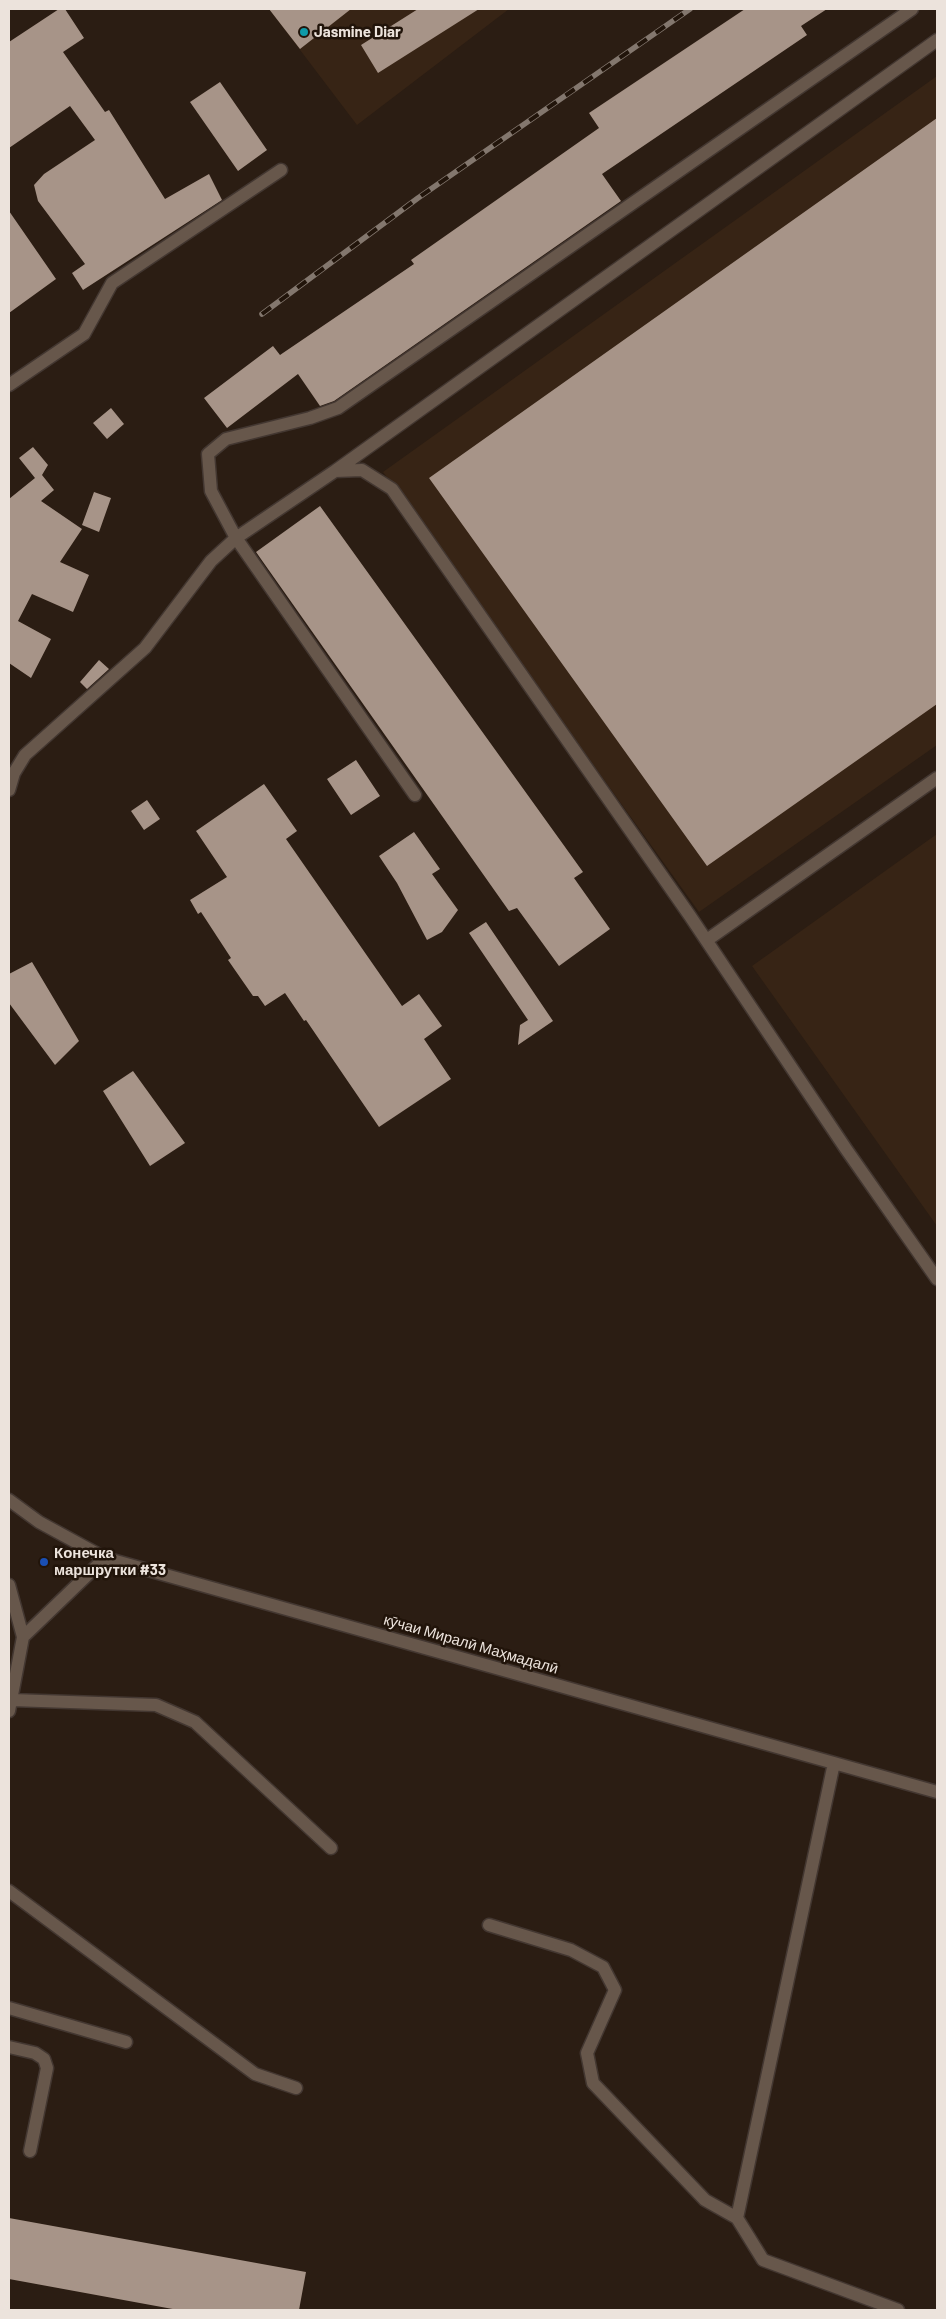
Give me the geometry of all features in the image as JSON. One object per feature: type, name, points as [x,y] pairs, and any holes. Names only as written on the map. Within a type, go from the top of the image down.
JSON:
[{"type":"street","points":[[415,795],[236,538],[211,491],[208,454],[226,439],[310,418],[338,408],[912,9]]},
{"type":"street","points":[[9,790],[14,773],[25,755],[145,648],[211,561],[236,538],[335,471],[937,40]]},
{"type":"street","points":[[9,385],[84,334],[112,283],[281,170]]},
{"type":"street","points":[[335,471],[362,470],[392,489],[707,940],[846,1149],[937,1278]]},
{"type":"street","points":[[707,940],[937,778]]},
{"type":"street","name":"кӯчаи Миралӣ Маҳмадалӣ","points":[[9,1500],[39,1522],[105,1558],[937,1792]]},
{"type":"street","points":[[23,1637],[105,1558]]},
{"type":"street","points":[[9,1585],[23,1637],[10,1706],[156,1705],[195,1722],[332,1848]]},
{"type":"street","points":[[738,2218],[834,1763]]},
{"type":"street","points":[[9,1891],[255,2074],[296,2088]]},
{"type":"street","points":[[489,1925],[571,1950],[603,1967],[614,1990],[587,2053],[593,2083],[705,2200],[738,2218],[763,2260],[898,2310]]},
{"type":"street","points":[[9,2008],[126,2042]]},
{"type":"street","points":[[9,2047],[35,2053],[44,2059],[47,2068],[30,2151]]},
{"type":"shaded area","points":[[269,9],[509,9],[357,125]]},
{"type":"shaded area","points":[[937,76],[937,745],[699,912],[383,472]]},
{"type":"shaded area","points":[[937,834],[937,1226],[752,966]]},
{"type":"building","points":[[59,9],[65,9],[84,38],[63,52],[105,112],[109,110],[165,199],[209,174],[222,200],[83,290],[72,273],[85,264],[38,201],[34,185],[44,174],[95,140],[70,106],[9,148],[9,42]]},
{"type":"building","name":"Jasmine Diar","points":[[269,9],[351,9],[300,49]]},
{"type":"building","points":[[418,9],[479,9],[378,73],[361,45]]},
{"type":"building","points":[[745,9],[827,9],[801,26],[807,35],[602,174],[621,201],[334,401],[320,406],[298,374],[227,428],[204,398],[273,346],[280,355],[414,264],[411,260],[599,128],[589,113]]},
{"type":"building","points":[[220,82],[267,150],[238,171],[190,102]]},
{"type":"building","points":[[937,118],[937,704],[707,866],[429,478]]},
{"type":"building","points":[[9,211],[56,279],[9,313]]},
{"type":"building","points":[[111,408],[124,424],[107,439],[93,423]]},
{"type":"building","points":[[33,447],[48,465],[42,475],[54,490],[41,501],[82,529],[60,562],[89,575],[73,612],[32,594],[18,621],[51,639],[31,678],[9,663],[9,499],[35,478],[19,458]]},
{"type":"building","points":[[94,492],[111,498],[99,532],[82,525]]},
{"type":"building","points":[[320,506],[583,872],[574,878],[610,929],[559,966],[517,908],[509,911],[256,552]]},
{"type":"building","points":[[99,660],[109,669],[87,689],[80,682]]},
{"type":"building","points":[[356,760],[380,796],[351,815],[327,779]]},
{"type":"building","points":[[264,784],[297,831],[286,839],[402,1006],[419,994],[442,1026],[424,1039],[451,1079],[379,1127],[306,1020],[304,1021],[285,993],[265,1006],[258,996],[253,996],[228,960],[231,958],[201,912],[198,914],[190,900],[227,877],[196,831]]},
{"type":"building","points":[[147,800],[160,819],[144,830],[131,811]]},
{"type":"building","points":[[414,832],[440,869],[432,874],[458,910],[442,932],[427,940],[397,883],[379,856]]},
{"type":"building","points":[[486,922],[553,1021],[518,1045],[520,1025],[528,1020],[469,933]]},
{"type":"building","points":[[32,962],[79,1041],[55,1065],[9,1003],[9,974]]},
{"type":"building","points":[[133,1071],[185,1143],[150,1166],[103,1091]]},
{"type":"building","points":[[9,2218],[306,2272],[299,2310],[178,2310],[9,2279]]},
{"type":"railway","points":[[262,314],[418,198],[690,9]]},
{"type":"place","name":"Jasmine Diar","points":[[304,32]]},
{"type":"place","name":"Конечка маршрутки #33","points":[[44,1562]]}]
